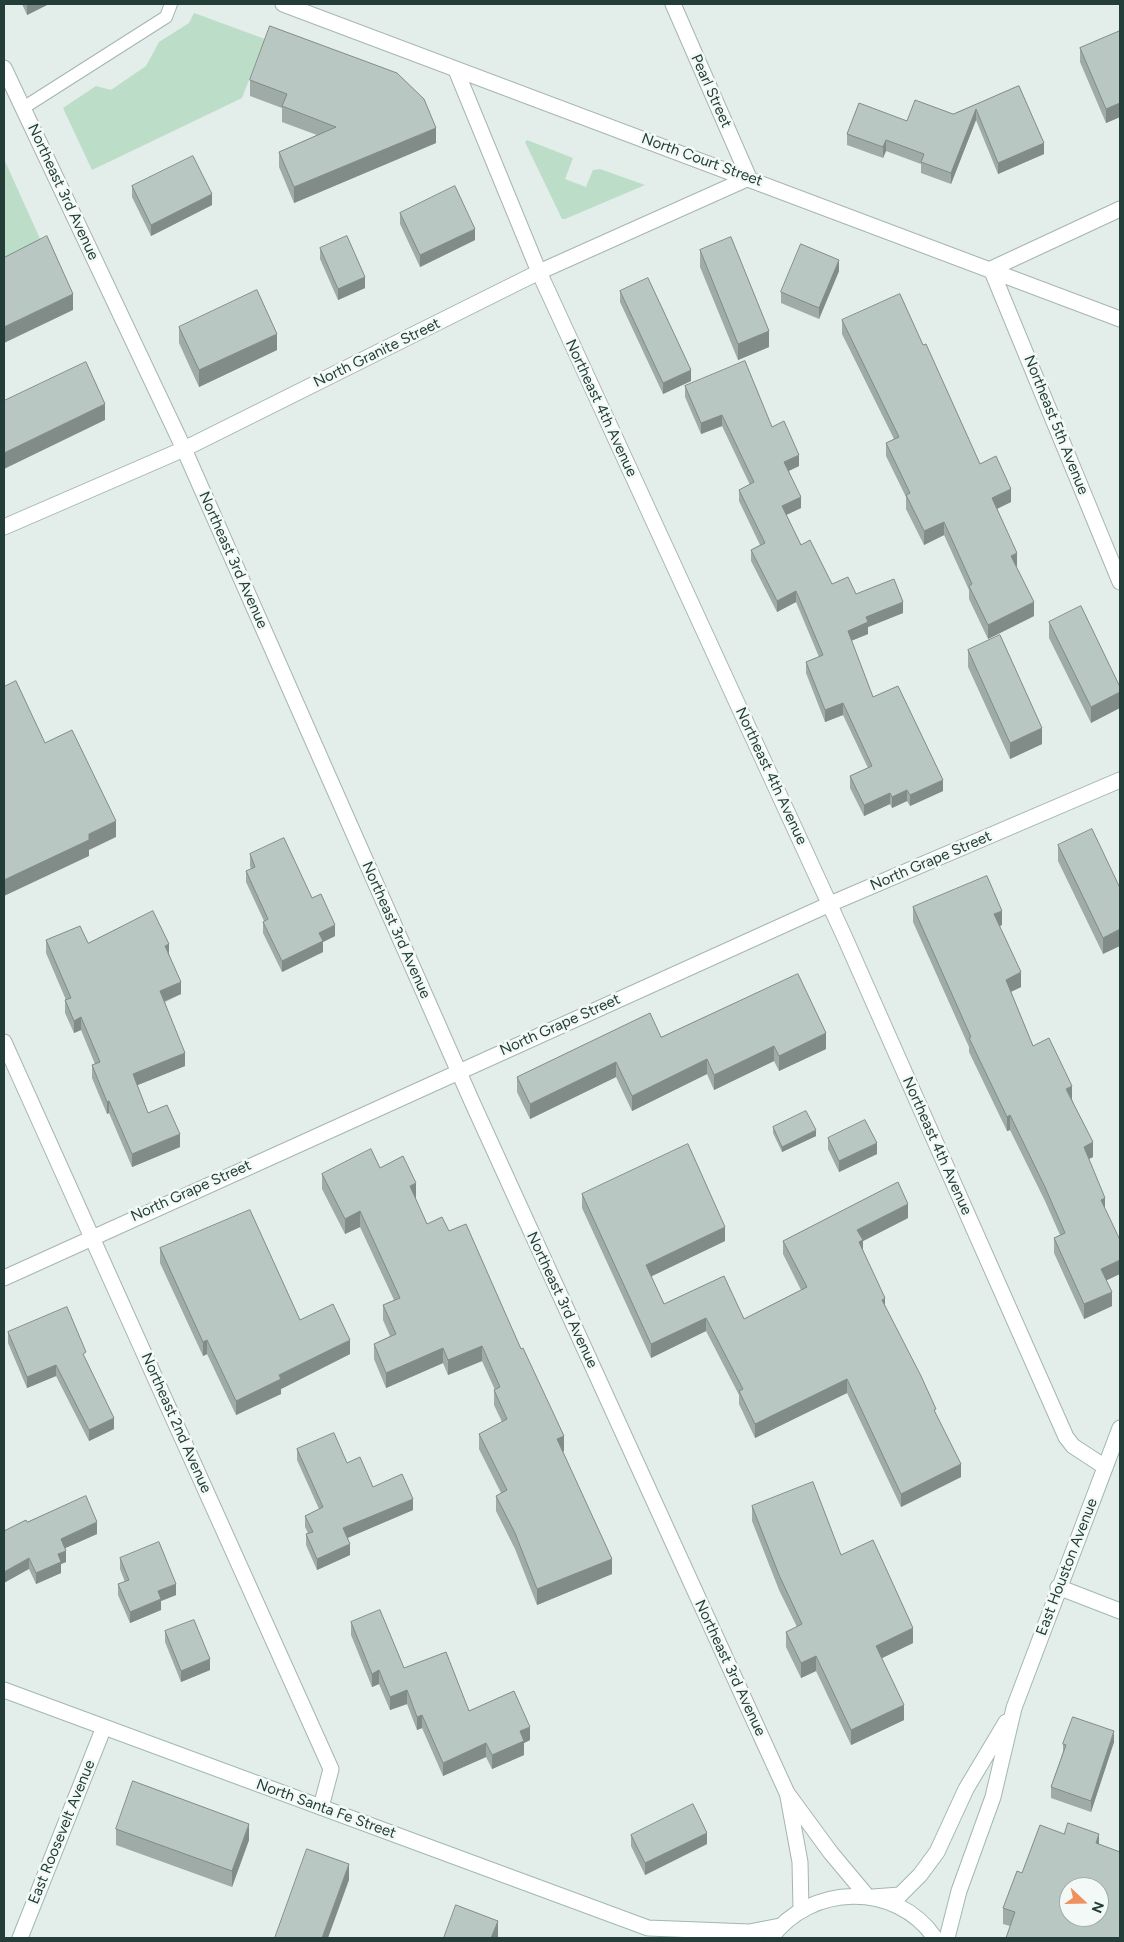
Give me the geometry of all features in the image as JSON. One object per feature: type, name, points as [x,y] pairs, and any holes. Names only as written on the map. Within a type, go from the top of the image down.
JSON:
[{"type":"street","name":"North Court Street","points":[[284,4],[315,9],[456,70],[749,178],[1120,319]]},
{"type":"street","name":"Pearl Street","points":[[673,4],[749,178]]},
{"type":"street","name":"Northeast 3rd Avenue","points":[[4,68],[184,449],[458,1071],[787,1793],[831,1853],[870,1896]]},
{"type":"street","name":"Northeast 4th Avenue","points":[[456,70],[539,272],[830,904],[1066,1437],[1073,1446],[1105,1467]]},
{"type":"street","name":"North Granite Street","points":[[4,527],[184,449],[539,272],[749,178]]},
{"type":"street","points":[[991,269],[1120,209]]},
{"type":"street","name":"Northeast 5th Avenue","points":[[991,269],[1120,582]]},
{"type":"street","name":"North Grape Street","points":[[4,1278],[92,1236],[830,904],[1120,780]]},
{"type":"street","name":"Northeast 2nd Avenue","points":[[4,1042],[332,1769],[322,1807]]},
{"type":"street","name":"East Houston Avenue","points":[[947,1938],[959,1891],[993,1797],[1014,1708],[1058,1587],[1120,1428]]},
{"type":"street","points":[[1058,1587],[1120,1611]]},
{"type":"street","name":"North Santa Fe Street","points":[[4,1690],[648,1928],[749,1932],[780,1926]]},
{"type":"street","name":"East Houston Avenue","points":[[780,1926],[801,1909],[833,1897],[900,1895],[920,1876],[937,1852],[966,1789],[1014,1708]]},
{"type":"street","name":"East Roosevelt Avenue","points":[[20,1938],[104,1726]]},
{"type":"street","name":"Northeast 3rd Avenue","points":[[787,1793],[800,1862],[801,1909]]},
{"type":"street","points":[[870,1896],[902,1908],[927,1927],[934,1938]]},
{"type":"street","points":[[771,1938],[780,1926]]},
{"type":"street","name":"North Santa Fe Street","points":[[648,1928],[660,1938]]},
{"type":"lane","points":[[23,108],[166,17],[171,4]]},
{"type":"green space","points":[[194,13],[265,39],[242,98],[92,170],[63,108],[96,86],[111,90],[146,66],[159,42],[189,23]]},
{"type":"green space","points":[[527,140],[573,158],[565,179],[586,187],[593,170],[600,169],[645,185],[562,219],[525,142]]},
{"type":"green space","points":[[4,159],[46,252],[4,271]]},
{"type":"building","points":[[270,26],[397,73],[424,99],[436,128],[294,187],[279,152],[336,127],[282,106],[287,94],[250,80]]},
{"type":"building","points":[[1120,31],[1120,103],[1106,109],[1080,48]]},
{"type":"building","points":[[1019,86],[1044,143],[998,163],[976,109],[951,173],[921,162],[924,154],[886,140],[883,147],[847,134],[859,103],[907,121],[915,100],[953,114]]},
{"type":"building","points":[[193,156],[212,194],[151,225],[132,186]]},
{"type":"building","points":[[455,186],[475,229],[420,255],[400,213]]},
{"type":"building","points":[[47,236],[73,294],[4,327],[4,258]]},
{"type":"building","points":[[347,236],[365,277],[338,289],[320,248]]},
{"type":"building","points":[[731,237],[769,331],[738,344],[700,250]]},
{"type":"building","points":[[801,244],[839,260],[819,308],[781,292]]},
{"type":"building","points":[[648,278],[691,370],[663,383],[620,291]]},
{"type":"building","points":[[257,290],[277,334],[199,370],[179,327]]},
{"type":"building","points":[[900,294],[923,345],[926,344],[980,464],[996,456],[1011,489],[992,498],[1017,553],[1011,556],[1034,602],[988,625],[969,586],[972,584],[944,522],[924,531],[906,495],[910,493],[886,443],[899,437],[842,320]]},
{"type":"building","points":[[745,361],[772,427],[784,421],[799,455],[784,462],[801,497],[782,506],[801,545],[810,540],[832,584],[848,577],[856,594],[894,579],[903,602],[866,617],[868,622],[848,631],[873,697],[898,686],[943,780],[910,795],[907,790],[892,797],[890,793],[864,805],[850,776],[872,766],[843,703],[825,710],[806,662],[823,655],[796,591],[777,601],[751,550],[765,543],[739,490],[754,482],[722,415],[701,423],[685,386]]},
{"type":"building","points":[[86,362],[105,404],[4,453],[4,401]]},
{"type":"building","points":[[1081,606],[1120,687],[1120,692],[1091,707],[1049,622]]},
{"type":"building","points":[[1000,635],[1042,728],[1010,743],[968,650]]},
{"type":"building","points":[[16,681],[45,743],[72,730],[116,821],[89,834],[89,840],[4,880],[4,687]]},
{"type":"building","points":[[1092,829],[1120,888],[1120,929],[1103,938],[1058,845]]},
{"type":"building","points":[[284,838],[312,898],[321,894],[335,925],[319,933],[323,941],[282,961],[263,922],[268,919],[246,871],[255,867],[250,854]]},
{"type":"building","points":[[987,876],[1002,911],[994,914],[1021,972],[1006,980],[1033,1046],[1049,1038],[1072,1086],[1066,1089],[1093,1142],[1084,1147],[1105,1198],[1101,1200],[1120,1240],[1120,1260],[1101,1269],[1112,1292],[1084,1304],[1054,1238],[1065,1233],[1010,1115],[1007,1117],[969,1038],[971,1037],[913,907]]},
{"type":"building","points":[[153,911],[169,944],[165,946],[181,982],[160,991],[185,1053],[133,1074],[148,1113],[167,1105],[180,1134],[132,1154],[92,1065],[100,1062],[81,1017],[74,1021],[65,1000],[71,998],[46,940],[80,926],[88,943]]},
{"type":"building","points":[[798,974],[826,1033],[779,1056],[774,1046],[714,1075],[707,1059],[632,1096],[616,1062],[530,1104],[517,1077],[650,1013],[661,1037]]},
{"type":"building","points":[[806,1111],[816,1130],[782,1147],[773,1127]]},
{"type":"building","points":[[865,1120],[877,1143],[839,1161],[828,1138]]},
{"type":"building","points":[[688,1144],[725,1227],[646,1265],[664,1304],[724,1276],[744,1319],[807,1287],[783,1241],[898,1182],[908,1204],[857,1230],[863,1240],[859,1242],[885,1298],[882,1300],[921,1376],[936,1409],[934,1410],[961,1464],[901,1494],[847,1379],[755,1424],[739,1391],[743,1389],[706,1318],[651,1344],[582,1194]]},
{"type":"building","points":[[371,1149],[380,1168],[403,1156],[416,1183],[410,1186],[427,1224],[442,1217],[449,1231],[466,1224],[521,1349],[523,1348],[564,1436],[557,1439],[612,1559],[537,1589],[515,1533],[496,1496],[507,1490],[479,1434],[507,1419],[494,1390],[500,1387],[482,1346],[448,1360],[443,1348],[386,1373],[374,1344],[396,1334],[383,1305],[400,1298],[360,1211],[345,1219],[322,1174]]},
{"type":"building","points":[[250,1210],[300,1320],[333,1304],[350,1340],[279,1375],[281,1379],[236,1401],[207,1340],[203,1342],[160,1248]]},
{"type":"building","points":[[67,1307],[86,1352],[83,1354],[114,1418],[89,1430],[56,1365],[27,1377],[8,1332]]},
{"type":"building","points":[[334,1433],[347,1463],[360,1457],[373,1487],[402,1474],[413,1499],[343,1528],[350,1544],[317,1559],[306,1534],[313,1532],[305,1516],[323,1507],[297,1449]]},
{"type":"building","points":[[813,1482],[841,1555],[873,1540],[913,1628],[876,1646],[904,1705],[851,1730],[816,1656],[801,1663],[786,1632],[802,1624],[779,1575],[752,1506]]},
{"type":"building","points":[[86,1496],[97,1522],[61,1539],[66,1551],[58,1554],[61,1562],[36,1573],[29,1558],[4,1572],[4,1531]]},
{"type":"building","points":[[159,1542],[176,1584],[158,1591],[161,1599],[130,1612],[118,1584],[129,1580],[120,1558]]},
{"type":"building","points":[[380,1610],[404,1668],[446,1652],[469,1711],[514,1691],[530,1727],[520,1731],[524,1741],[492,1755],[486,1743],[443,1763],[422,1715],[417,1717],[407,1690],[390,1697],[379,1670],[372,1674],[351,1622]]},
{"type":"building","points":[[194,1620],[210,1659],[181,1671],[165,1631]]},
{"type":"building","points":[[1073,1717],[1114,1731],[1091,1801],[1051,1787],[1066,1745],[1063,1744]]},
{"type":"building","points":[[133,1781],[249,1824],[232,1871],[116,1829]]},
{"type":"building","points":[[693,1804],[707,1833],[645,1863],[631,1835]]},
{"type":"building","points":[[1068,1823],[1099,1834],[1096,1843],[1120,1852],[1120,1938],[1006,1938],[1015,1912],[1003,1908],[1017,1871],[1022,1873],[1040,1825],[1064,1834]]},
{"type":"building","points":[[307,1849],[349,1864],[322,1938],[275,1938]]},
{"type":"building","points":[[456,1905],[498,1921],[491,1938],[444,1938]]}]
